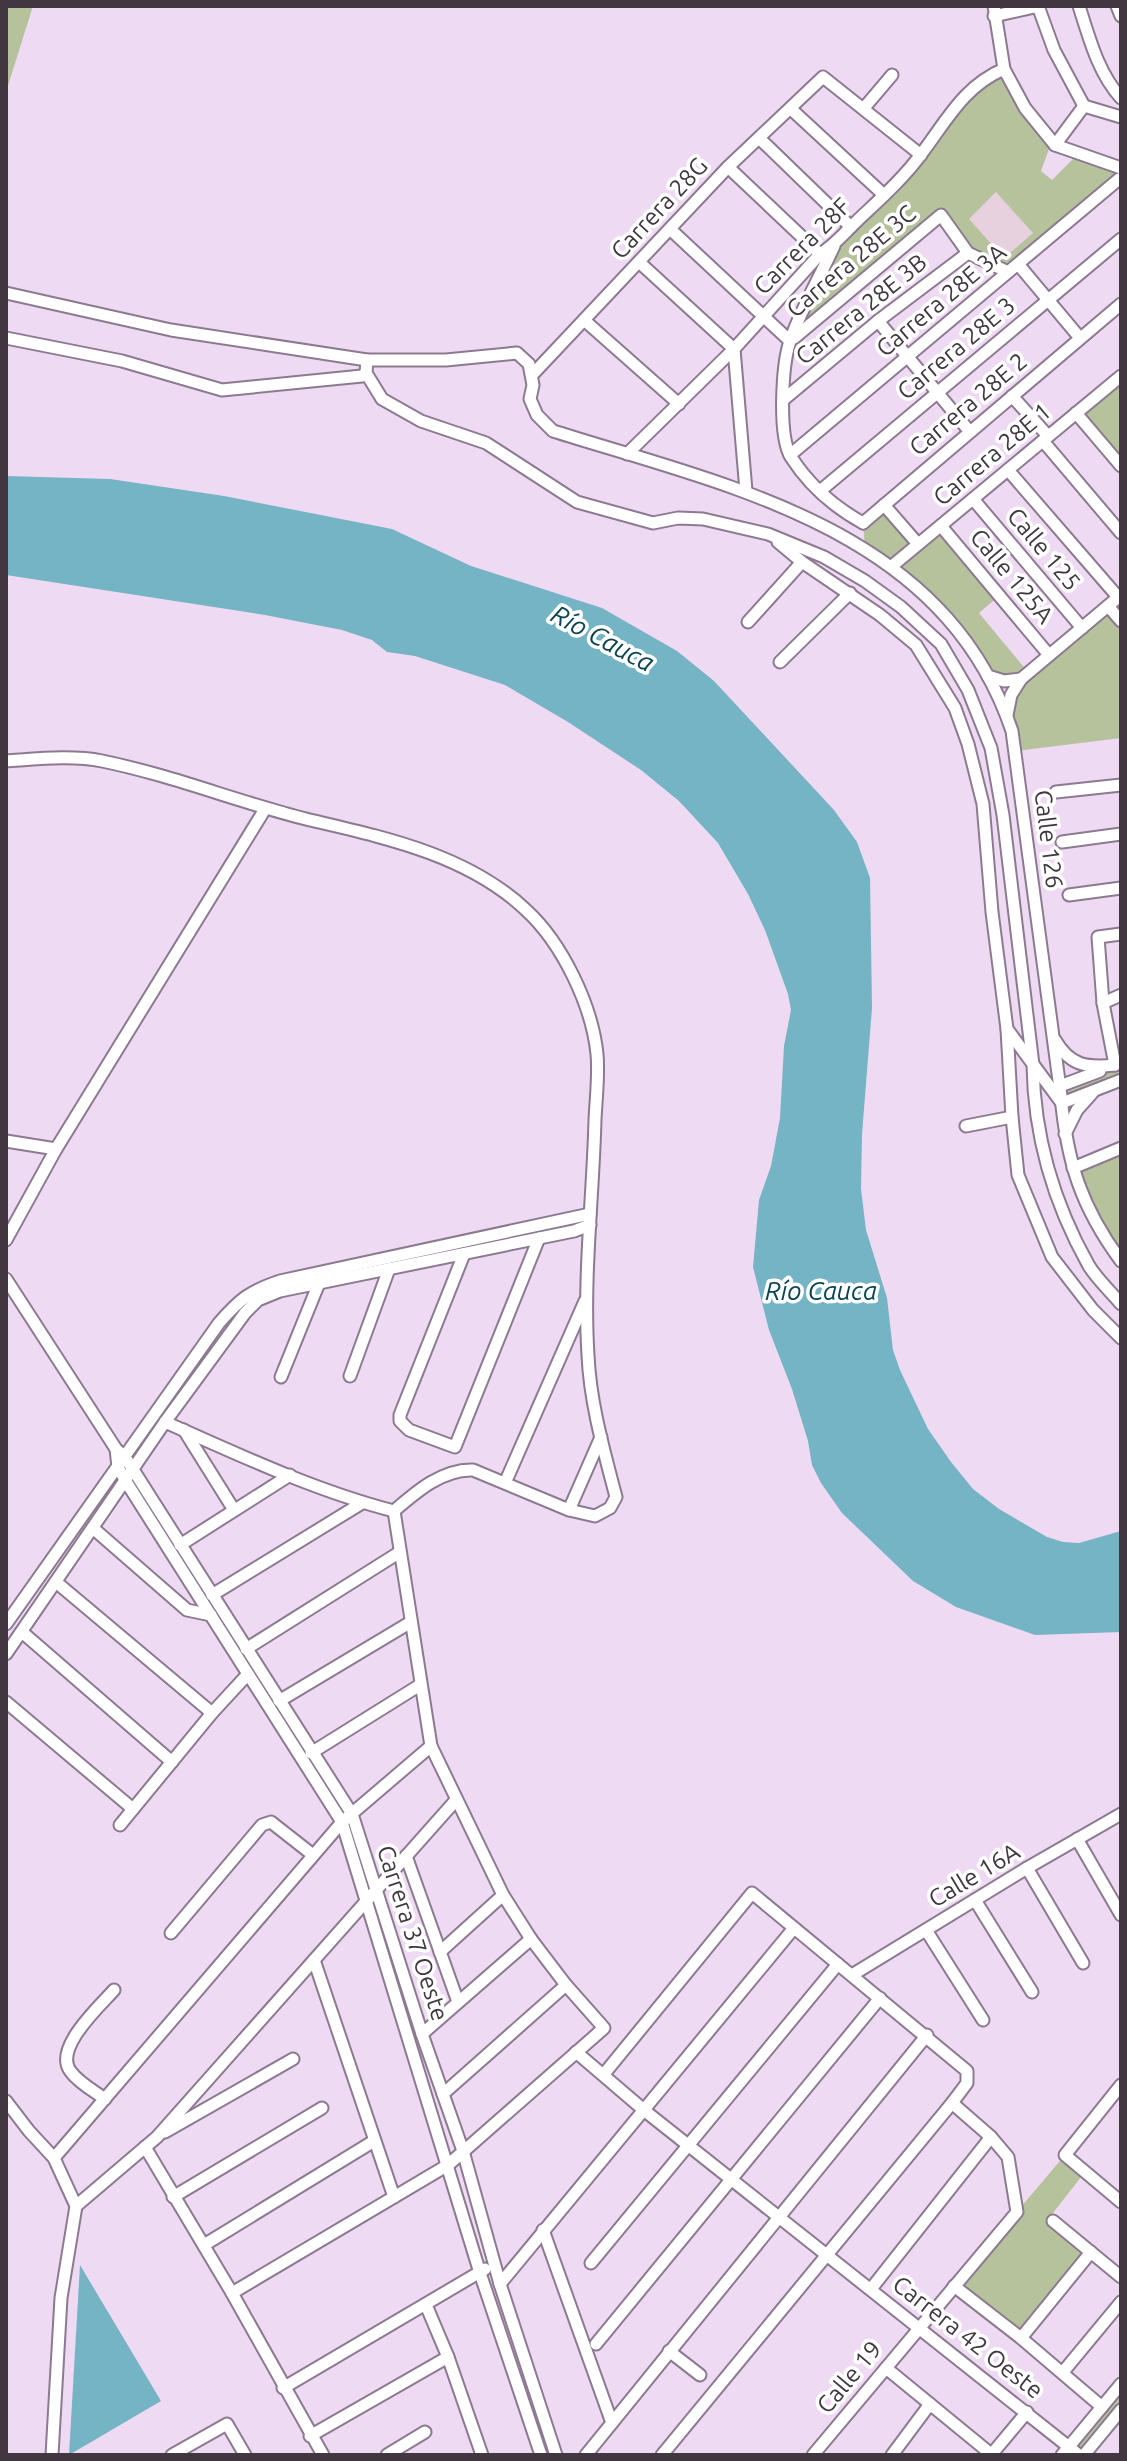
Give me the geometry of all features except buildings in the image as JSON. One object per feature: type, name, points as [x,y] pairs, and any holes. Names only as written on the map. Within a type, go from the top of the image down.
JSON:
[{"type":"street","points":[[1121,117],[1084,106],[1054,50],[1038,6],[994,11],[1004,69],[1025,108],[1055,145],[1121,174]]},
{"type":"street","points":[[1079,6],[1091,46],[1121,98]]},
{"type":"street","points":[[1117,6],[1121,16]]},
{"type":"street","name":"Carrera 28F","points":[[627,454],[734,349],[820,254],[835,246],[884,195],[921,155],[946,117],[969,90],[987,76],[1004,69]]},
{"type":"street","points":[[892,75],[864,108],[921,155]]},
{"type":"street","name":"Carrera 28G","points":[[532,375],[728,167],[823,77],[864,108]]},
{"type":"street","points":[[1055,145],[1084,106]]},
{"type":"street","points":[[791,109],[884,195]]},
{"type":"street","points":[[760,139],[851,227]]},
{"type":"street","points":[[728,167],[820,254]]},
{"type":"street","name":"Carrera 28E 3A","points":[[790,455],[1121,174]]},
{"type":"street","name":"Carrera 28E 3C","points":[[790,341],[941,215],[968,253]]},
{"type":"street","points":[[670,229],[790,341]]},
{"type":"street","name":"Carrera 28E 3","points":[[820,491],[1121,239]]},
{"type":"street","points":[[835,246],[790,341],[783,373],[786,441],[790,455],[834,507],[863,523],[865,547]]},
{"type":"street","points":[[968,253],[1013,268],[1048,300],[1080,338]]},
{"type":"street","name":"Carrera 28E 3B","points":[[783,400],[878,321],[968,253]]},
{"type":"street","points":[[639,262],[734,349],[746,491]]},
{"type":"street","points":[[6,293],[171,330],[366,366],[517,353],[529,364],[532,375]]},
{"type":"street","name":"Carrera 28E 2","points":[[863,523],[1121,304]]},
{"type":"street","points":[[584,320],[679,404]]},
{"type":"street","points":[[878,321],[970,432]]},
{"type":"street","points":[[6,338],[122,361],[222,390],[362,376],[366,366]]},
{"type":"street","points":[[366,366],[372,387],[389,404],[421,421],[486,443],[577,502],[653,523],[678,518],[703,519],[768,534],[824,557],[865,581],[901,607],[941,644],[968,690],[991,748],[1003,815],[1033,1065],[1033,1093],[1047,1172],[1090,1268],[1121,1304]]},
{"type":"street","name":"Calle 126","points":[[532,375],[530,399],[537,415],[553,431],[746,491],[865,547],[933,602],[988,676],[1007,716],[1015,751],[1065,1134],[1082,1196],[1103,1237],[1121,1261]]},
{"type":"street","name":"Carrera 28E 1","points":[[892,566],[1121,376]]},
{"type":"street","points":[[1012,396],[1121,533]]},
{"type":"street","points":[[1076,413],[1121,466]]},
{"type":"street","points":[[1007,716],[1011,695],[1021,679],[1120,596],[1008,470]]},
{"type":"street","name":"Calle 125","points":[[973,499],[1082,628]]},
{"type":"street","points":[[884,505],[918,544]]},
{"type":"street","name":"Calle 125A","points":[[941,526],[1049,655]]},
{"type":"street","points":[[768,534],[916,645],[955,708],[983,804],[992,912],[1007,1029],[1018,1175],[1052,1257],[1093,1310],[1121,1338]]},
{"type":"street","points":[[748,622],[802,562]]},
{"type":"street","points":[[780,662],[850,593]]},
{"type":"street","name":"Calle 125","points":[[1108,606],[1121,621]]},
{"type":"street","points":[[988,676],[1004,681],[1021,679]]},
{"type":"street","points":[[6,761],[47,758],[100,761],[438,855],[492,884],[527,910],[553,941],[583,997],[597,1053],[594,1187],[587,1297],[588,1357],[601,1437],[616,1497],[610,1508],[595,1516],[569,1510],[473,1470],[457,1470],[413,1494],[394,1511]]},
{"type":"street","points":[[1056,792],[1121,785]]},
{"type":"street","points":[[6,1240],[56,1149],[265,809]]},
{"type":"street","points":[[1062,842],[1121,834]]},
{"type":"street","points":[[1069,895],[1121,888]]},
{"type":"street","points":[[1118,1064],[1103,1003],[1098,937],[1121,934]]},
{"type":"street","points":[[1103,1003],[1121,995]]},
{"type":"street","points":[[1007,1029],[1062,1103],[1121,1080]]},
{"type":"street","points":[[1053,1036],[1061,1051],[1082,1066],[1118,1064]]},
{"type":"street","points":[[1060,1086],[1118,1064]]},
{"type":"street","points":[[1065,1134],[1077,1110],[1095,1091]]},
{"type":"street","points":[[966,1126],[1012,1117]]},
{"type":"street","points":[[6,1141],[56,1149]]},
{"type":"street","points":[[1073,1168],[1121,1148]]},
{"type":"street","points":[[6,1654],[165,1422],[245,1313],[258,1300],[280,1291],[539,1238],[590,1219]]},
{"type":"street","points":[[6,1624],[119,1457],[219,1323],[236,1302],[252,1290],[280,1281],[590,1219]]},
{"type":"street","points":[[464,1254],[400,1415],[400,1421],[409,1430],[455,1447],[539,1238]]},
{"type":"street","points":[[350,1376],[389,1269]]},
{"type":"street","points":[[6,1279],[119,1457]]},
{"type":"street","points":[[281,1377],[319,1283]]},
{"type":"street","points":[[505,1483],[587,1297]]},
{"type":"street","points":[[165,1422],[362,1503],[394,1511]]},
{"type":"street","points":[[184,1430],[234,1510]]},
{"type":"street","points":[[569,1510],[601,1437]]},
{"type":"street","name":"Carrera 37 Oeste","points":[[119,1457],[132,1469],[352,1814],[463,2151],[500,2284],[556,2455]]},
{"type":"street","name":"Carrera 37 Oeste","points":[[119,1457],[125,1480],[342,1822],[480,2273],[541,2455]]},
{"type":"street","points":[[180,1545],[290,1475]]},
{"type":"street","points":[[212,1595],[362,1503]]},
{"type":"street","points":[[232,2293],[448,2165],[604,2028],[531,1939],[503,1895],[431,1746],[394,1511]]},
{"type":"street","points":[[94,1529],[187,1610],[211,1615]]},
{"type":"street","points":[[246,1649],[400,1552]]},
{"type":"street","points":[[56,1582],[212,1713]]},
{"type":"street","points":[[279,1701],[411,1622]]},
{"type":"street","points":[[22,1632],[172,1762]]},
{"type":"street","points":[[120,1825],[248,1674]]},
{"type":"street","points":[[311,1753],[420,1685]]},
{"type":"street","points":[[6,1702],[133,1809]]},
{"type":"street","points":[[54,2158],[342,1822],[431,1746]]},
{"type":"street","points":[[76,2206],[157,2137],[456,1800]]},
{"type":"street","name":"Calle 16A","points":[[852,1975],[1121,1814]]},
{"type":"street","points":[[171,1933],[262,1825],[271,1822],[313,1855]]},
{"type":"street","points":[[1077,1839],[1121,1915]]},
{"type":"street","points":[[406,1856],[458,2002]]},
{"type":"street","points":[[1027,1868],[1083,1963]]},
{"type":"street","points":[[604,2074],[752,1893],[967,2071],[967,2083],[952,2103],[662,2455]]},
{"type":"street","points":[[440,1952],[503,1895]]},
{"type":"street","points":[[975,1900],[1032,1992]]},
{"type":"street","points":[[500,2284],[794,1928]]},
{"type":"street","points":[[926,1930],[983,2020]]},
{"type":"street","points":[[422,2034],[531,1939]]},
{"type":"street","points":[[314,1960],[394,2197]]},
{"type":"street","points":[[591,2263],[838,1964]]},
{"type":"street","points":[[443,2094],[566,1985]]},
{"type":"street","points":[[105,2099],[69,2071],[66,2057],[72,2039],[114,1990]]},
{"type":"street","points":[[596,2344],[880,1998]]},
{"type":"street","points":[[586,2455],[927,2035]]},
{"type":"street","name":"Carrera 42 Oeste","points":[[576,2052],[645,2111],[1027,2412],[1074,2453]]},
{"type":"street","points":[[157,2137],[293,2059]]},
{"type":"street","points":[[1121,2085],[1065,2155],[1121,2202]]},
{"type":"street","points":[[6,2101],[54,2158],[76,2206],[61,2298],[52,2455]]},
{"type":"street","name":"Calle 19","points":[[813,2455],[1017,2212],[1008,2157],[991,2137],[952,2103]]},
{"type":"street","points":[[173,2197],[322,2108]]},
{"type":"street","points":[[871,2289],[991,2137]]},
{"type":"street","points":[[204,2245],[374,2141]]},
{"type":"street","points":[[145,2147],[323,2455]]},
{"type":"street","points":[[1053,2221],[1121,2277]]},
{"type":"street","points":[[543,2230],[612,2423]]},
{"type":"street","points":[[1021,2338],[1091,2252]]},
{"type":"street","points":[[283,2388],[480,2273],[494,2261]]},
{"type":"street","points":[[954,2286],[1063,2372],[1102,2407]]},
{"type":"street","points":[[1063,2372],[1121,2302]]},
{"type":"street","points":[[426,2305],[448,2357],[482,2455]]},
{"type":"street","points":[[669,2351],[700,2375]]},
{"type":"street","points":[[310,2436],[448,2357]]},
{"type":"street","points":[[886,2368],[991,2455],[1027,2412]]},
{"type":"street","points":[[1074,2453],[1102,2407],[1121,2384]]},
{"type":"street","points":[[892,2455],[930,2404]]},
{"type":"street","points":[[1074,2453],[1121,2410]]},
{"type":"street","points":[[172,2455],[227,2424],[245,2455]]},
{"type":"street","points":[[387,2455],[425,2432]]},
{"type":"shaded area","points":[[997,192],[1033,233],[1003,259],[968,219]]},
{"type":"green space","points":[[6,6],[33,6],[6,92]]},
{"type":"green space","points":[[1004,69],[1052,141],[1041,171],[1052,180],[1078,154],[1121,168],[1121,180],[1008,272],[968,253],[941,216],[790,341],[835,246],[884,195],[945,117]],"holes":[[[996,192],[1033,233],[1004,258],[969,219]]]},
{"type":"green space","points":[[1121,376],[1121,466],[1076,413]]},
{"type":"green space","points":[[884,505],[918,544],[941,526],[1000,595],[979,613],[1028,672],[1108,606],[1121,621],[1121,738],[1015,751],[1007,716],[1015,686],[996,679],[933,602],[865,547],[863,523]]},
{"type":"green space","points":[[1121,1063],[1121,1080],[1062,1103],[1060,1086]]},
{"type":"green space","points":[[1121,1148],[1121,1261],[1073,1168]]},
{"type":"green space","points":[[1065,2155],[1085,2172],[1049,2218],[1091,2252],[1021,2338],[954,2286]]},
{"type":"green space","points":[[1121,2384],[1121,2410],[1084,2455],[1062,2455]]},
{"type":"water","name":"Río Cauca","points":[[6,476],[110,479],[224,496],[392,529],[471,566],[602,608],[677,651],[714,681],[834,810],[857,842],[870,878],[872,1008],[861,1189],[866,1230],[887,1298],[893,1350],[900,1370],[928,1429],[951,1462],[973,1489],[999,1509],[1047,1537],[1063,1542],[1079,1543],[1121,1531],[1121,1632],[1035,1635],[956,1607],[913,1581],[842,1513],[821,1483],[812,1465],[792,1389],[769,1330],[753,1267],[759,1200],[771,1166],[780,1118],[784,1046],[791,1010],[788,994],[765,930],[748,894],[718,843],[679,801],[641,770],[505,685],[415,656],[387,652],[372,640],[342,630],[265,615],[6,575]]},
{"type":"water","points":[[80,2265],[161,2401],[69,2455]]}]
